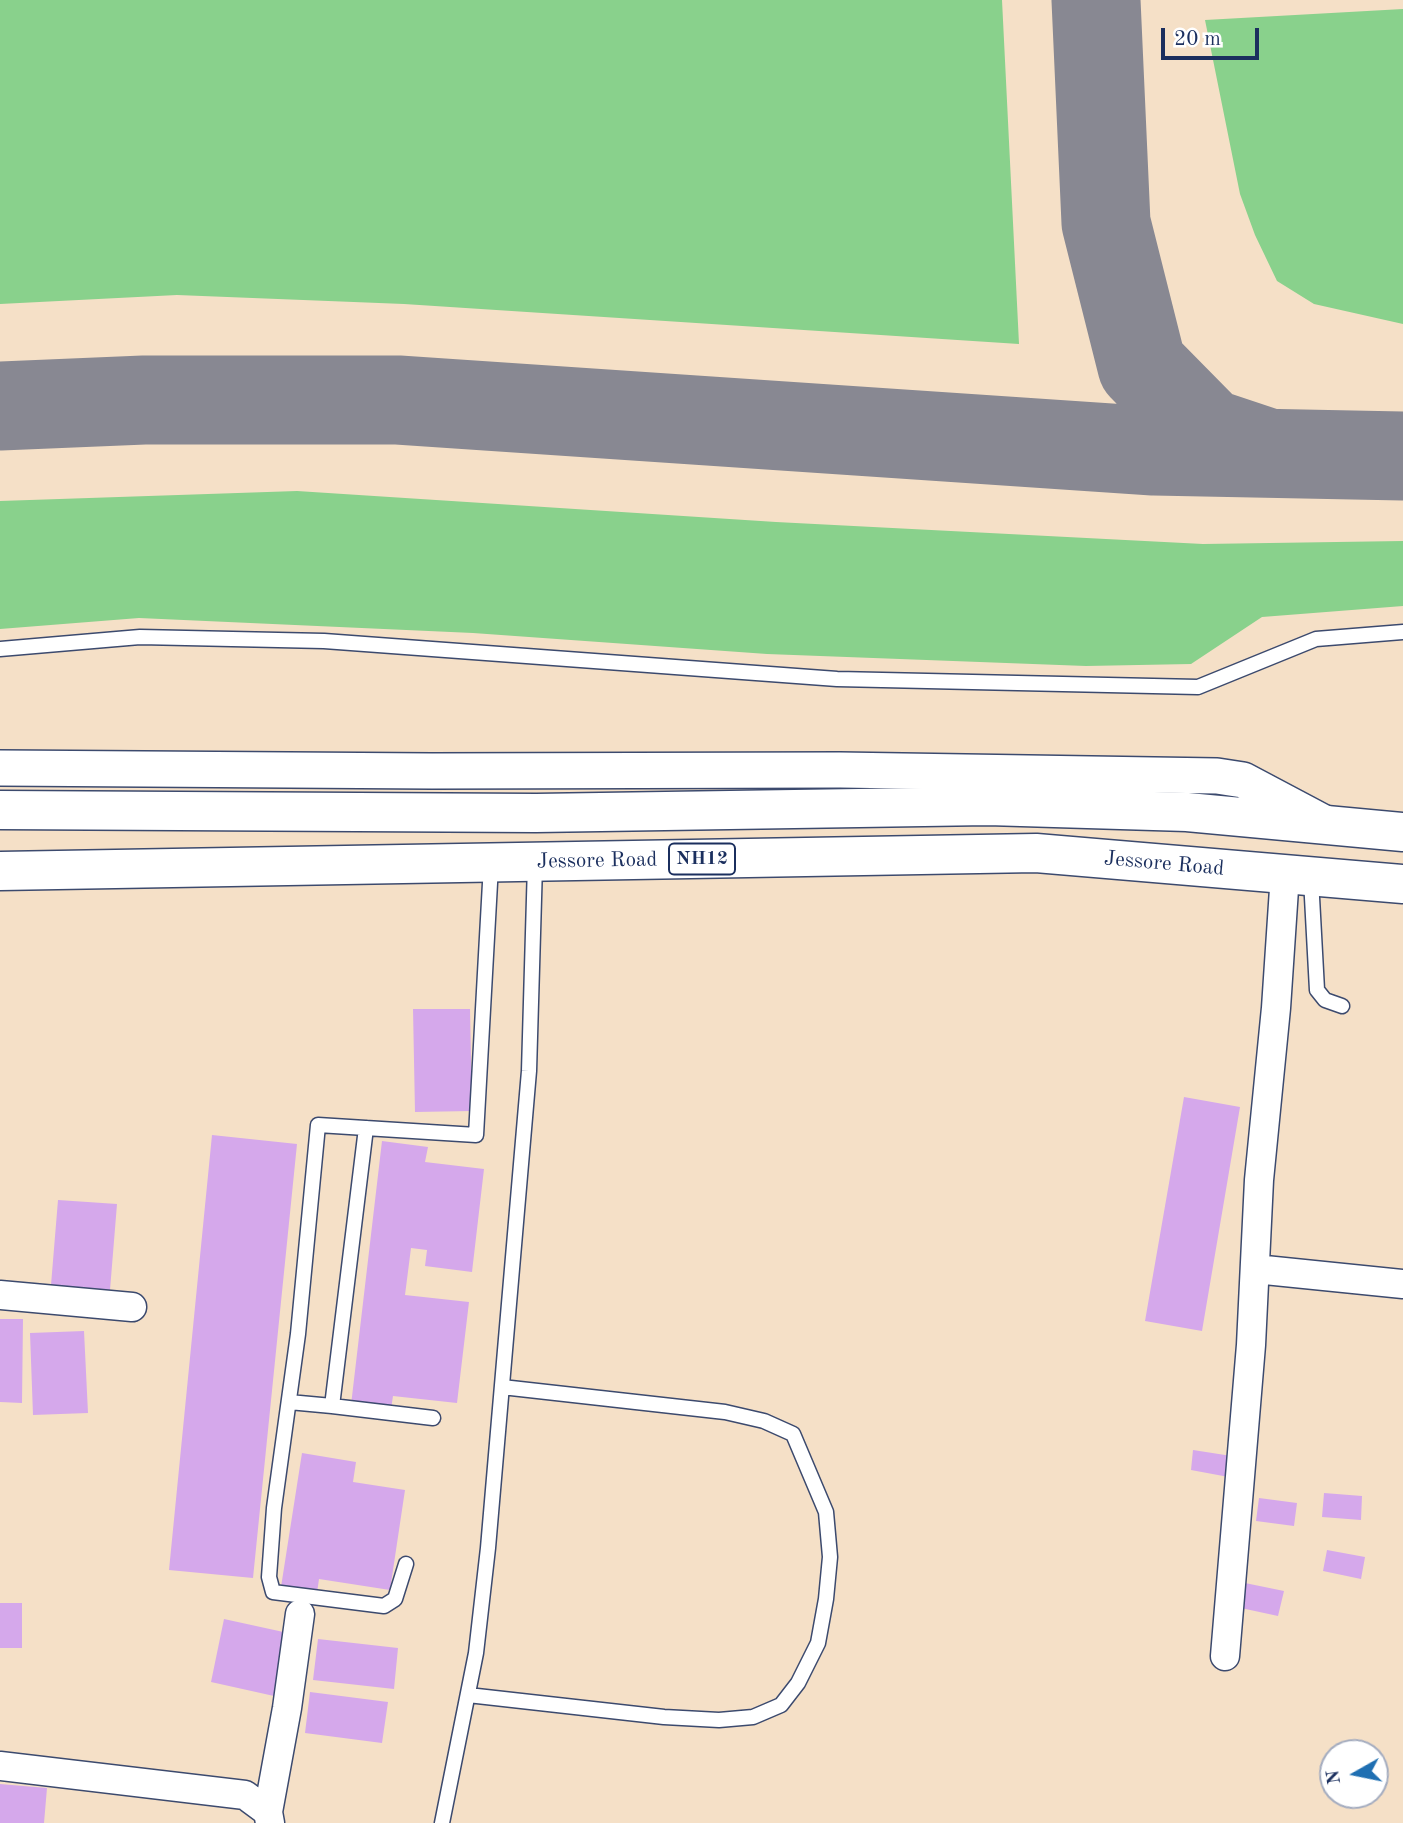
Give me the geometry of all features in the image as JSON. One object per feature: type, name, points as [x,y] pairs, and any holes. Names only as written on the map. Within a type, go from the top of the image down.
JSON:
[{"type":"highway","points":[[0,810],[536,813],[988,806],[1187,812],[1403,832]]},
{"type":"highway","name":"Jessore Road","points":[[0,871],[1036,853],[1403,884]]},
{"type":"street","points":[[0,768],[840,770],[1217,776],[1243,780],[1327,825]]},
{"type":"street","points":[[1225,1656],[1251,1345],[1259,1180],[1276,1008],[1298,875]]},
{"type":"street","points":[[1255,1269],[1403,1284]]},
{"type":"street","points":[[0,1295],[132,1307]]},
{"type":"street","points":[[269,1817],[300,1614]]},
{"type":"street","points":[[0,1766],[245,1795],[269,1817]]},
{"type":"lane","points":[[0,649],[140,637],[324,641],[836,679],[1198,687],[1316,639],[1403,632]]},
{"type":"lane","points":[[442,1823],[476,1653],[487,1561],[529,1071],[535,862]]},
{"type":"lane","points":[[406,1564],[396,1599],[384,1606],[273,1592],[269,1577],[274,1508],[298,1334],[318,1125],[476,1135],[491,863]]},
{"type":"lane","points":[[1298,875],[1317,990],[1325,1000],[1342,1006]]},
{"type":"lane","points":[[332,1406],[366,1128]]},
{"type":"lane","points":[[468,1695],[664,1717],[719,1720],[753,1717],[781,1705],[798,1683],[818,1643],[826,1599],[830,1558],[825,1512],[793,1434],[764,1421],[725,1412],[502,1387]]},
{"type":"lane","points":[[289,1402],[433,1418]]},
{"type":"green space","points":[[0,0],[1002,0],[1019,344],[404,304],[177,295],[0,304]]},
{"type":"green space","points":[[1403,9],[1403,324],[1314,304],[1277,281],[1255,235],[1240,194],[1205,20]]},
{"type":"green space","points":[[297,491],[776,522],[1203,544],[1403,541],[1403,606],[1262,617],[1191,664],[1086,666],[767,654],[473,633],[139,618],[0,629],[0,501]]},
{"type":"building","points":[[413,1009],[470,1009],[472,1111],[415,1112]]},
{"type":"building","points":[[1184,1097],[1240,1107],[1202,1331],[1145,1321]]},
{"type":"building","points":[[212,1135],[297,1144],[253,1578],[169,1570]]},
{"type":"building","points":[[382,1141],[428,1147],[425,1162],[484,1169],[472,1272],[425,1266],[427,1250],[411,1248],[405,1295],[469,1302],[457,1403],[393,1396],[391,1409],[351,1405]]},
{"type":"building","points":[[58,1200],[117,1204],[110,1290],[51,1285]]},
{"type":"building","points":[[0,1319],[23,1319],[22,1403],[0,1402]]},
{"type":"building","points":[[84,1331],[88,1413],[33,1415],[30,1333]]},
{"type":"building","points":[[1193,1450],[1238,1457],[1234,1478],[1191,1470]]},
{"type":"building","points":[[302,1453],[356,1462],[353,1482],[405,1490],[390,1590],[319,1579],[317,1593],[281,1587]]},
{"type":"building","points":[[1324,1493],[1362,1496],[1361,1520],[1322,1517]]},
{"type":"building","points":[[1259,1498],[1297,1503],[1294,1526],[1256,1521]]},
{"type":"building","points":[[1327,1550],[1365,1557],[1361,1579],[1323,1571]]},
{"type":"building","points":[[1245,1583],[1284,1591],[1278,1616],[1241,1608]]},
{"type":"building","points":[[0,1603],[22,1603],[22,1648],[0,1648]]},
{"type":"building","points":[[224,1619],[288,1633],[274,1696],[211,1682]]},
{"type":"building","points":[[318,1639],[398,1648],[394,1689],[313,1680]]},
{"type":"building","points":[[310,1692],[388,1702],[382,1743],[305,1733]]},
{"type":"building","points":[[0,1784],[47,1788],[44,1823],[0,1823]]},
{"type":"taxiway","points":[[1096,0],[1106,223],[1142,366],[1208,433],[1265,452]]},
{"type":"taxiway","points":[[0,406],[144,400],[398,400],[1154,451],[1403,456]]}]
